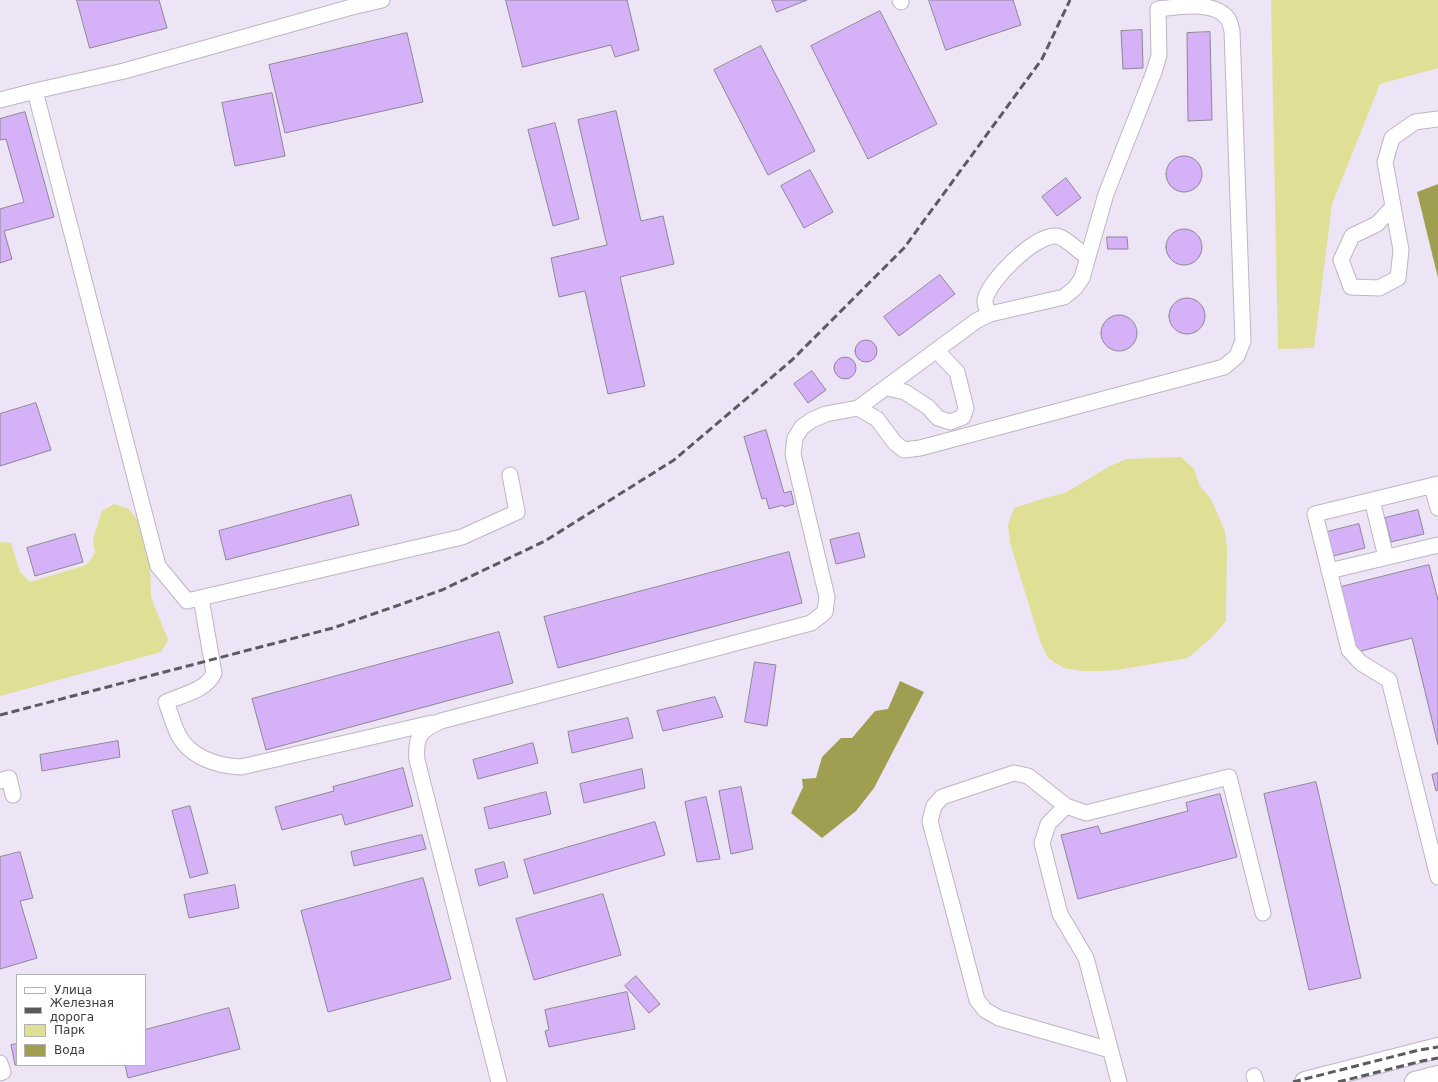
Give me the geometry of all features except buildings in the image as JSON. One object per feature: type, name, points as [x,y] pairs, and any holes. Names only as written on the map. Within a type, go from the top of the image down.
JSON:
[{"type":"main road","points":[[1305,1082],[1438,1048]]},
{"type":"main road","points":[[1415,1082],[1438,1076]]},
{"type":"street","points":[[0,100],[124,71],[348,8],[382,0]]},
{"type":"street","points":[[201,598],[214,673],[211,680],[205,685],[166,702],[178,735],[192,750],[201,757],[226,766],[241,767],[441,721],[812,623],[824,612],[827,597],[793,454],[795,438],[802,427],[812,420],[826,414],[858,408],[976,321],[990,314],[1064,297],[1075,288],[1082,278],[1106,194],[1154,72],[1159,55],[1158,9],[1198,6],[1215,8],[1228,18],[1232,31],[1243,341],[1238,356],[1224,367],[912,449],[904,450],[894,443],[877,419],[858,408]]},
{"type":"street","points":[[35,91],[158,566],[187,601],[462,536],[517,512],[510,475]]},
{"type":"street","points":[[1390,210],[1377,224],[1352,236],[1341,260],[1351,287],[1379,288],[1398,278],[1401,250],[1385,162],[1392,138],[1415,122],[1438,119]]},
{"type":"street","points":[[990,314],[985,305],[985,300],[996,278],[1009,264],[1044,239],[1055,236],[1066,240],[1078,252],[1088,257]]},
{"type":"street","points":[[887,388],[905,392],[928,407],[938,418],[950,422],[963,417],[966,408],[956,372],[936,351]]},
{"type":"street","points":[[1438,508],[1435,485],[1315,514],[1348,650],[1361,663],[1389,680],[1433,831],[1438,877]]},
{"type":"street","points":[[1372,500],[1386,557]]},
{"type":"street","points":[[1329,571],[1438,545]]},
{"type":"street","points":[[441,721],[427,727],[419,736],[416,747],[417,760],[499,1082]]},
{"type":"street","points":[[1110,1050],[999,1018],[985,1010],[977,1000],[930,821],[934,806],[942,797],[1014,773],[1028,776],[1066,806],[1086,813],[1228,777],[1263,913]]},
{"type":"street","points":[[0,781],[9,778],[13,795]]},
{"type":"street","points":[[1066,806],[1048,824],[1042,843],[1060,914],[1086,958],[1119,1082]]},
{"type":"street","points":[[0,1063],[3,1072],[0,1073]]},
{"type":"green space","points":[[1271,0],[1438,0],[1438,68],[1380,84],[1332,204],[1314,348],[1278,349]]},
{"type":"green space","points":[[1181,457],[1194,469],[1200,486],[1211,499],[1225,531],[1227,548],[1226,621],[1214,635],[1188,658],[1117,670],[1082,671],[1064,668],[1048,658],[1040,641],[1010,543],[1008,525],[1014,508],[1065,493],[1110,466],[1127,459]]},
{"type":"green space","points":[[114,504],[129,509],[138,521],[150,566],[151,597],[168,640],[161,652],[0,696],[0,542],[11,543],[20,572],[30,582],[86,565],[95,553],[93,539],[102,511]]},
{"type":"water","points":[[1438,184],[1438,278],[1417,192]]},
{"type":"water","points":[[900,681],[924,692],[874,788],[856,811],[822,838],[791,813],[803,787],[802,779],[816,778],[822,757],[841,738],[852,738],[875,711],[888,709]]},
{"type":"railway","points":[[0,715],[333,628],[442,590],[545,541],[674,460],[792,360],[904,248],[1042,59],[1070,0]]},
{"type":"railway","points":[[1293,1082],[1419,1050],[1438,1047]]},
{"type":"railway","points":[[1338,1082],[1438,1058]]}]
